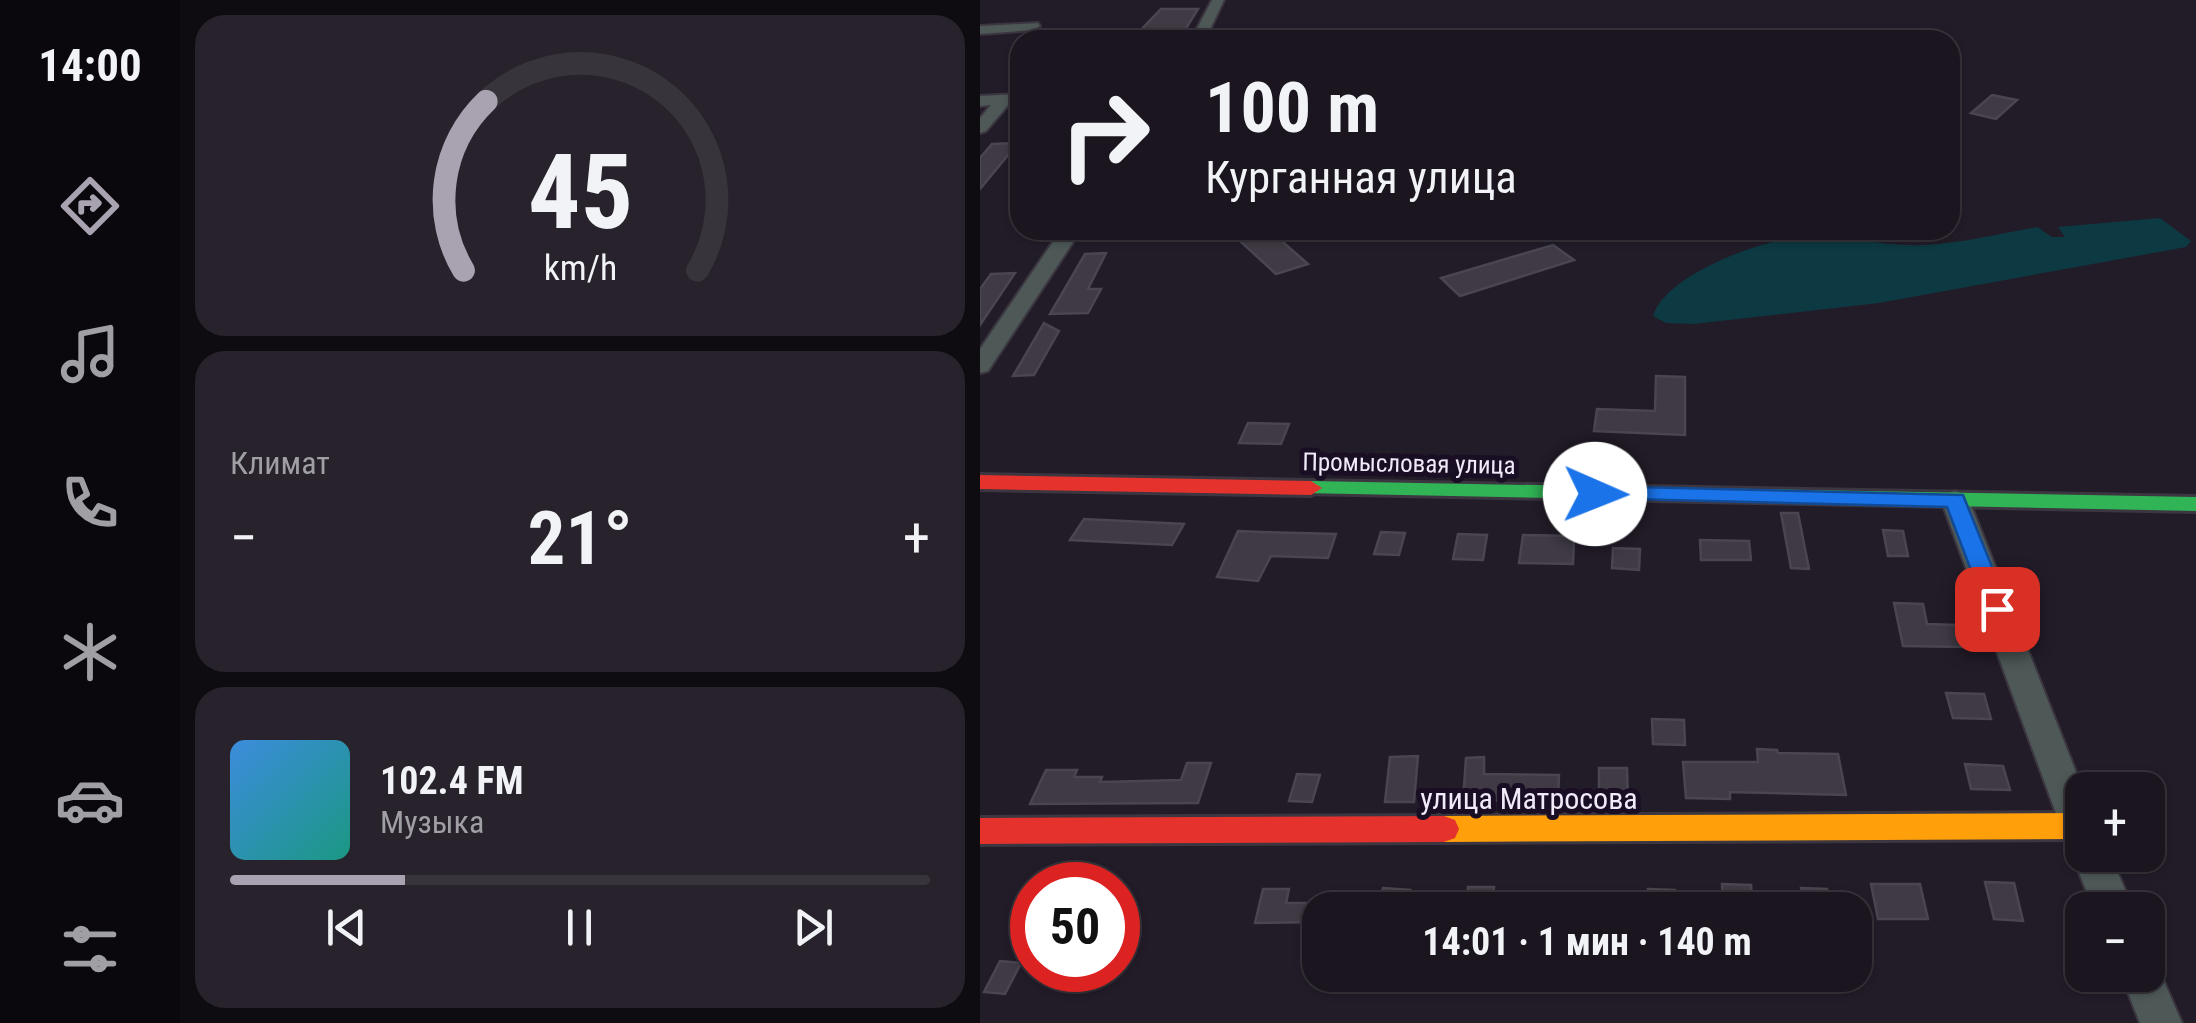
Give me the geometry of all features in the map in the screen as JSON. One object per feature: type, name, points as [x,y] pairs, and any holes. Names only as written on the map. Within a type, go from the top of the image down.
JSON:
[{"type":"main road","name":"Промысловая улица","points":[[985,488],[2196,504]]},
{"type":"main road","name":"улица Матросова","points":[[980,831],[2065,839]]},
{"type":"street","points":[[1203,30],[1218,0]]},
{"type":"street","points":[[980,30],[1032,26]]},
{"type":"street","points":[[980,101],[1010,99]]},
{"type":"street","points":[[980,128],[1010,101]]},
{"type":"street","points":[[980,366],[1064,240]]},
{"type":"street","points":[[1956,500],[2065,789]]},
{"type":"street","points":[[2148,992],[2161,1023]]},
{"type":"water","points":[[2160,218],[2191,241],[2186,247],[1879,303],[1693,324],[1666,323],[1653,316],[1662,300],[1697,272],[1745,250],[1783,240],[1924,245],[2037,227],[2052,237],[2065,237],[2058,227]]},
{"type":"building","points":[[1161,9],[1198,9],[1185,30],[1141,30]]},
{"type":"building","points":[[1992,95],[2017,100],[1996,119],[1971,113]]},
{"type":"building","points":[[1010,143],[1010,153],[980,189],[980,158],[992,144]]},
{"type":"building","points":[[1239,240],[1280,240],[1308,264],[1276,274]]},
{"type":"building","points":[[1553,245],[1574,260],[1460,296],[1441,278]]},
{"type":"building","points":[[1106,253],[1088,289],[1101,289],[1088,313],[1050,314],[1085,254]]},
{"type":"building","points":[[1015,273],[980,325],[980,289],[991,274]]},
{"type":"building","points":[[1044,323],[1059,331],[1034,375],[1013,376]]},
{"type":"building","points":[[1656,376],[1685,377],[1685,435],[1594,431],[1597,409],[1655,411]]},
{"type":"building","points":[[1248,423],[1289,424],[1281,444],[1239,443]]},
{"type":"building","points":[[1781,513],[1798,513],[1809,569],[1791,568]]},
{"type":"building","points":[[1084,519],[1184,524],[1172,545],[1070,540]]},
{"type":"building","points":[[1883,530],[1903,531],[1908,556],[1888,556]]},
{"type":"building","points":[[1238,531],[1336,534],[1328,558],[1271,556],[1258,581],[1217,577]]},
{"type":"building","points":[[1381,532],[1405,533],[1399,555],[1374,554]]},
{"type":"building","points":[[1458,534],[1487,535],[1483,560],[1453,559]]},
{"type":"building","points":[[1523,535],[1574,536],[1573,564],[1519,563]]},
{"type":"building","points":[[1700,540],[1749,541],[1751,560],[1701,560]]},
{"type":"building","points":[[1613,548],[1640,549],[1639,570],[1612,568]]},
{"type":"building","points":[[1894,603],[1923,604],[1927,624],[1958,625],[1965,647],[1903,646]]},
{"type":"building","points":[[1946,693],[1984,694],[1991,719],[1953,718]]},
{"type":"building","points":[[1652,719],[1684,720],[1685,745],[1653,744]]},
{"type":"building","points":[[1757,749],[1838,754],[1846,795],[1730,792],[1730,799],[1686,798],[1683,762],[1758,762]]},
{"type":"building","points":[[1418,756],[1414,802],[1385,802],[1390,757]]},
{"type":"building","points":[[1484,757],[1484,774],[1559,775],[1558,799],[1463,801],[1466,758]]},
{"type":"building","points":[[1187,763],[1211,763],[1198,803],[1030,804],[1046,770],[1077,770],[1074,777],[1102,777],[1100,782],[1181,780]]},
{"type":"building","points":[[1965,764],[2003,766],[2010,790],[1971,789]]},
{"type":"building","points":[[1599,768],[1627,768],[1628,798],[1599,798]]},
{"type":"building","points":[[1297,774],[1320,775],[1312,802],[1289,801]]},
{"type":"building","points":[[1985,882],[2014,883],[2023,921],[1994,919]]},
{"type":"building","points":[[1722,884],[1751,885],[1752,892],[1722,892]]},
{"type":"building","points":[[1871,884],[1920,884],[1928,919],[1878,919]]},
{"type":"building","points":[[1468,887],[1494,887],[1494,892],[1467,892]]},
{"type":"building","points":[[1383,888],[1410,890],[1410,892],[1382,892]]},
{"type":"building","points":[[1801,888],[1827,892],[1802,892]]},
{"type":"building","points":[[1263,889],[1289,889],[1286,903],[1302,903],[1302,922],[1255,923]]},
{"type":"building","points":[[1648,889],[1675,890],[1675,892]]},
{"type":"building","points":[[1000,961],[1010,962],[1010,984],[1005,994],[984,992]]},
{"type":"traffic: fast","points":[[1311,488],[2196,504]]},
{"type":"traffic: slow","points":[[1444,829],[2065,826]]},
{"type":"traffic: jam","points":[[980,482],[1311,488]]},
{"type":"traffic: jam","points":[[980,831],[1444,829]]},
{"type":"route","points":[[1595,494],[1956,500],[1997,609]]}]
